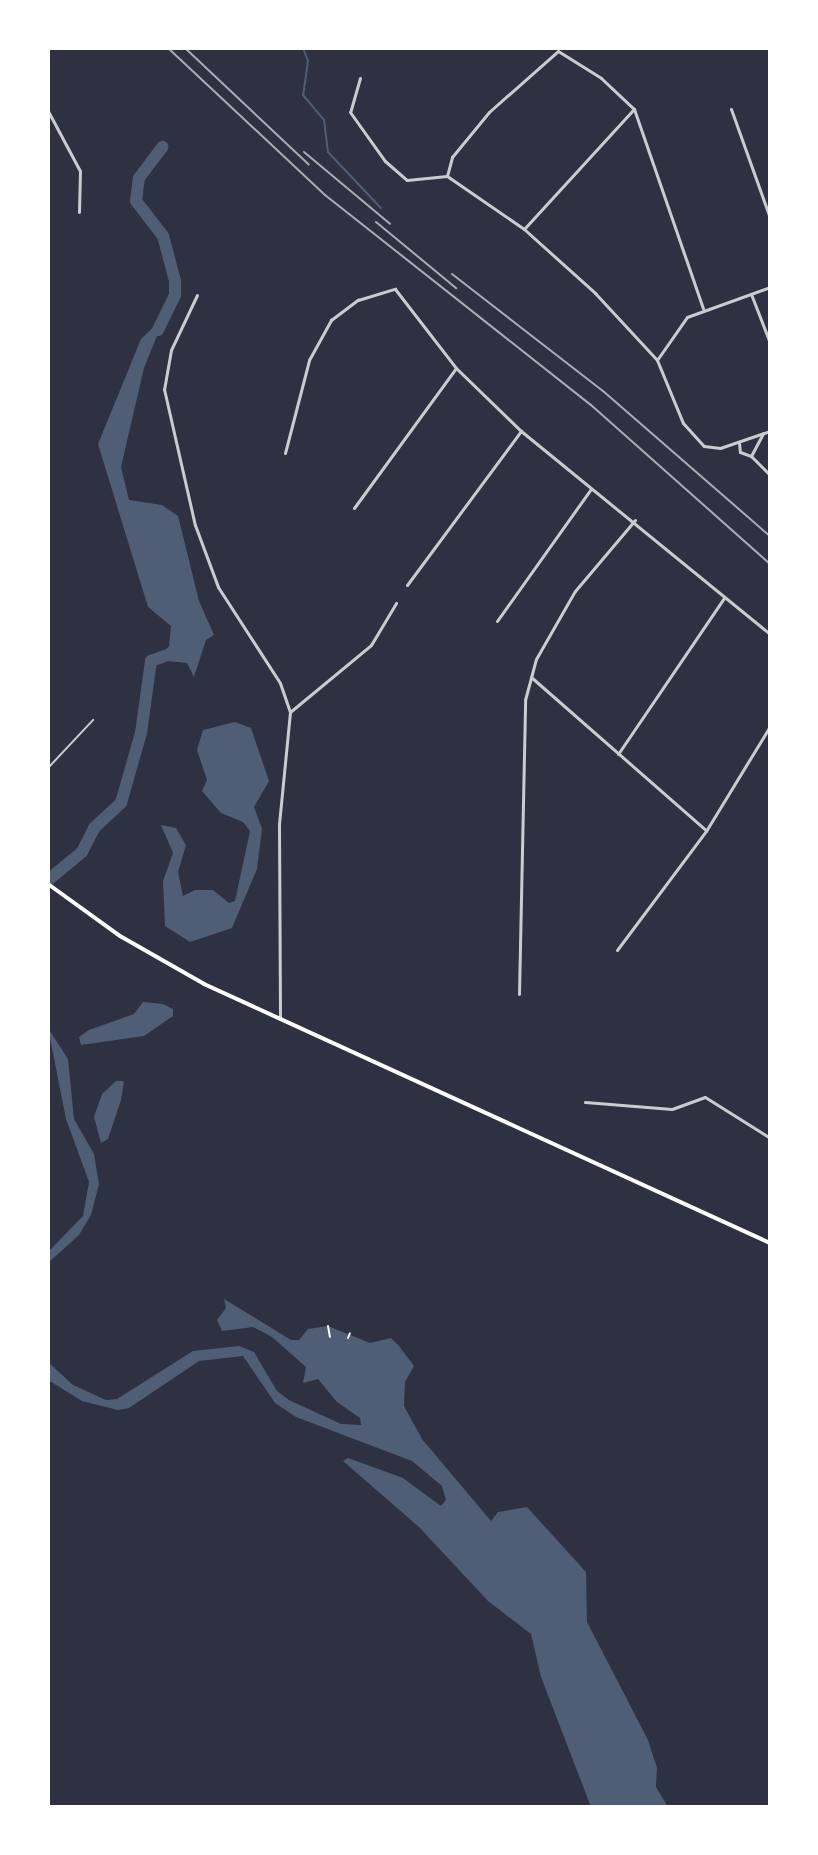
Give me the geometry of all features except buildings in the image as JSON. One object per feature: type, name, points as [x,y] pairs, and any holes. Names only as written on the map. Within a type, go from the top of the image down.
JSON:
[{"type":"main road","points":[[48,884],[157,960],[770,1243]]},
{"type":"street","points":[[447,176],[452,157],[489,112],[558,51],[601,78],[634,109],[703,308]]},
{"type":"street","points":[[360,78],[350,112],[385,161],[407,180],[447,176],[524,229],[595,293],[657,360],[683,423],[704,446],[739,443],[770,431]]},
{"type":"street","points":[[524,229],[634,109]]},
{"type":"street","points":[[731,109],[770,218]]},
{"type":"street","points":[[48,111],[80,171],[79,212]]},
{"type":"street","points":[[657,360],[687,317],[703,308],[770,287]]},
{"type":"street","points":[[285,453],[305,371],[331,320],[358,300],[395,289],[456,368],[521,431],[590,490],[635,520],[770,634]]},
{"type":"street","points":[[751,294],[770,343]]},
{"type":"street","points":[[197,295],[171,350],[164,389],[195,525],[218,587],[280,683],[290,712],[279,824],[280,1018]]},
{"type":"street","points":[[354,508],[456,368]]},
{"type":"street","points":[[407,585],[521,431]]},
{"type":"street","points":[[751,456],[763,433]]},
{"type":"street","points":[[739,443],[740,452],[751,456],[770,475]]},
{"type":"street","points":[[497,621],[590,490]]},
{"type":"street","points":[[519,994],[525,700],[531,677],[575,591],[635,520]]},
{"type":"street","points":[[618,754],[724,598]]},
{"type":"street","points":[[290,712],[371,645],[396,603]]},
{"type":"street","points":[[531,677],[706,831]]},
{"type":"street","points":[[617,950],[706,831],[770,726]]},
{"type":"street","points":[[585,1102],[672,1109],[705,1097],[770,1138]]},
{"type":"lane","points":[[48,768],[93,720]]},
{"type":"path","points":[[328,1326],[330,1337]]},
{"type":"path","points":[[348,1338],[350,1333]]},
{"type":"water","points":[[165,316],[144,368],[121,467],[129,500],[162,505],[178,516],[199,601],[214,635],[206,640],[194,677],[187,663],[158,660],[169,646],[171,626],[148,607],[98,444],[141,339]]},
{"type":"water","points":[[235,722],[251,728],[269,781],[254,807],[262,829],[257,869],[232,928],[190,942],[165,926],[163,881],[173,853],[161,825],[176,828],[186,845],[178,872],[183,896],[195,890],[213,890],[229,903],[235,901],[250,831],[243,822],[221,813],[202,791],[207,780],[197,750],[203,730]]},
{"type":"water","points":[[143,1002],[163,1004],[173,1009],[173,1016],[144,1036],[81,1045],[79,1037],[89,1030],[134,1014]]},
{"type":"water","points":[[48,1028],[68,1059],[74,1119],[94,1154],[99,1184],[91,1215],[79,1235],[48,1263],[48,1252],[83,1216],[89,1182],[66,1119]]},
{"type":"water","points":[[116,1081],[124,1081],[121,1100],[108,1139],[101,1143],[94,1117],[102,1094]]},
{"type":"water","points":[[224,1299],[291,1340],[299,1340],[308,1329],[328,1326],[370,1343],[391,1338],[399,1346],[414,1366],[405,1382],[404,1406],[422,1439],[491,1521],[498,1512],[527,1507],[586,1572],[587,1622],[648,1740],[657,1768],[656,1787],[668,1807],[591,1807],[541,1677],[531,1634],[488,1601],[419,1527],[343,1461],[348,1458],[403,1478],[441,1506],[446,1500],[442,1486],[412,1461],[296,1417],[275,1403],[243,1356],[199,1361],[129,1408],[118,1410],[82,1401],[48,1380],[48,1362],[73,1385],[106,1400],[117,1399],[193,1351],[239,1346],[254,1352],[277,1391],[289,1400],[341,1424],[361,1425],[360,1418],[337,1402],[318,1379],[303,1383],[306,1367],[272,1337],[253,1327],[222,1331],[217,1320],[226,1308]]},
{"type":"waterway","points":[[303,48],[308,61],[303,95],[324,120],[328,152],[381,208]]},
{"type":"waterway","points":[[158,330],[175,295],[175,281],[163,236],[136,201],[139,178],[162,147]]},
{"type":"waterway","points":[[48,880],[82,852],[94,828],[121,803],[141,733],[151,661],[173,653]]},
{"type":"railway","points":[[168,48],[325,195],[591,405],[770,564]]},
{"type":"railway","points":[[185,48],[309,165]]},
{"type":"railway","points":[[304,152],[390,224]]},
{"type":"railway","points":[[376,222],[456,288]]},
{"type":"railway","points":[[452,274],[603,391],[770,536]]}]
